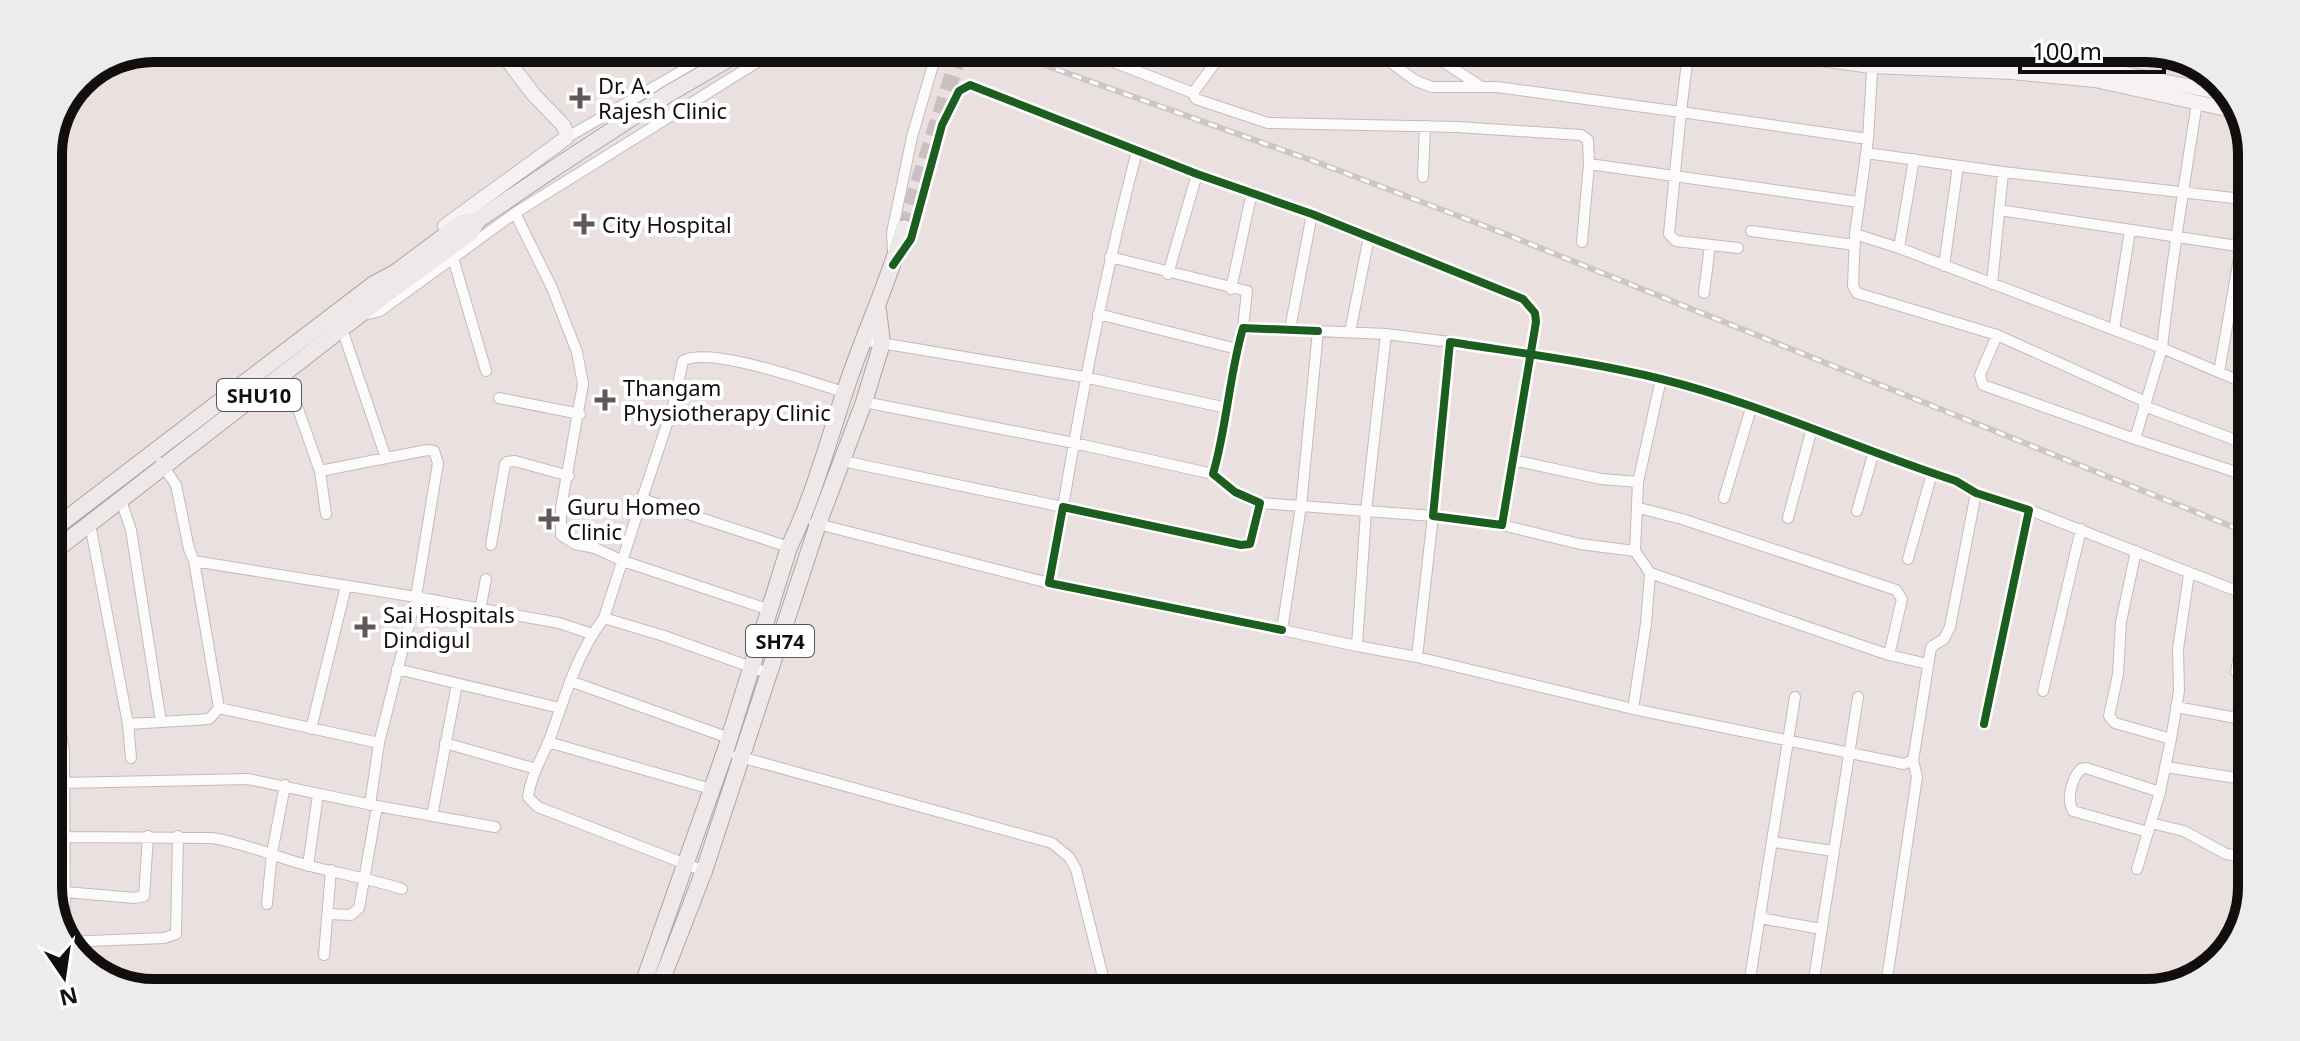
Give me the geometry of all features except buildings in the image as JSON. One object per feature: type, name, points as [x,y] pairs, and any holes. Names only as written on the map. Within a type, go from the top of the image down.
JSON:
[{"type":"main road","points":[[395,273],[407,254],[566,138],[563,125],[534,95],[509,62]]},
{"type":"main road","name":"SHU10","points":[[62,522],[374,284],[395,273],[462,223],[478,220],[668,94],[723,62]]},
{"type":"main road","points":[[1890,62],[2095,80],[2197,103],[2221,101]]},
{"type":"main road","points":[[2094,62],[2217,96]]},
{"type":"main road","name":"SHU10","points":[[62,545],[470,233],[478,220]]},
{"type":"main road","name":"SH74","points":[[645,979],[711,789],[768,673],[844,392],[878,309],[904,228]]},
{"type":"main road","name":"SH74","points":[[662,979],[704,871],[751,667],[789,547],[810,522],[843,461],[864,402],[882,343],[878,309]]},
{"type":"street","points":[[566,138],[698,62]]},
{"type":"street","points":[[358,317],[380,311],[515,213],[757,62]]},
{"type":"street","points":[[893,265],[892,233],[912,137],[934,62]]},
{"type":"street","points":[[1120,62],[1193,93],[1196,99],[1268,123],[1425,126],[1581,135],[1588,140],[1589,164],[1582,242]]},
{"type":"street","points":[[1193,93],[1216,62]]},
{"type":"street","points":[[1390,62],[1416,81],[1432,87],[1482,87],[1868,139]]},
{"type":"street","points":[[1444,62],[1482,87]]},
{"type":"street","points":[[1687,62],[1669,234],[1671,239],[1738,248]]},
{"type":"street","points":[[1866,62],[1868,139],[1855,240],[1853,286],[1857,293],[1997,335],[2145,404],[2238,441]]},
{"type":"street","points":[[893,265],[911,239],[942,125],[959,91],[970,85],[1197,174],[1312,214],[1523,299],[1535,313],[1502,525]]},
{"type":"street","points":[[655,87],[675,113]]},
{"type":"street","points":[[2135,439],[2162,348],[2174,238],[2197,103]]},
{"type":"street","points":[[1423,177],[1425,126]]},
{"type":"street","points":[[1049,583],[1084,377],[1137,151]]},
{"type":"street","points":[[1866,153],[2238,198]]},
{"type":"street","points":[[1899,248],[1914,159]]},
{"type":"street","points":[[1589,164],[1859,202]]},
{"type":"street","points":[[1944,266],[1958,166]]},
{"type":"street","points":[[1992,284],[2003,172]]},
{"type":"street","points":[[1168,274],[1197,174]]},
{"type":"street","points":[[1231,289],[1252,192]]},
{"type":"street","points":[[1999,210],[2238,247]]},
{"type":"street","points":[[515,213],[552,288],[577,352],[583,384],[561,508],[561,535],[575,544],[595,548],[623,561],[770,610]]},
{"type":"street","points":[[1290,329],[1312,214]]},
{"type":"street","points":[[1751,231],[1855,240],[1899,248],[2162,348],[2238,380]]},
{"type":"street","points":[[2114,330],[2130,231]]},
{"type":"street","points":[[1350,332],[1369,237]]},
{"type":"street","points":[[1704,293],[1710,245]]},
{"type":"street","points":[[1110,257],[1168,274],[1247,291],[1221,447],[1213,474]]},
{"type":"street","points":[[453,258],[486,371]]},
{"type":"street","points":[[2219,372],[2238,285]]},
{"type":"street","points":[[1098,314],[1237,349]]},
{"type":"street","points":[[1243,328],[1386,334],[1531,354],[1661,379],[1812,428],[1956,481],[1976,493],[2081,529],[2238,592]]},
{"type":"street","points":[[342,329],[386,458]]},
{"type":"street","points":[[1282,630],[1301,506],[1318,331]]},
{"type":"street","points":[[1357,646],[1366,511],[1386,334]]},
{"type":"street","points":[[1997,335],[1980,375],[1983,385],[2238,473]]},
{"type":"street","points":[[863,340],[1084,377],[1227,408]]},
{"type":"street","points":[[1417,657],[1450,342]]},
{"type":"street","points":[[704,871],[538,807],[528,797],[536,769],[570,681],[592,634],[604,618],[673,406],[683,361],[692,356],[708,356],[749,364],[844,392]]},
{"type":"street","points":[[286,375],[320,471],[326,514]]},
{"type":"street","points":[[1661,379],[1638,482],[1635,551],[1650,573],[1889,655],[1928,664]]},
{"type":"street","points":[[499,398],[580,414]]},
{"type":"street","points":[[864,402],[1213,474],[1235,492],[1260,503],[1433,516],[1502,525],[1580,544],[1635,551]]},
{"type":"street","points":[[1724,498],[1751,408]]},
{"type":"street","points":[[1788,518],[1812,428]]},
{"type":"street","points":[[320,471],[427,450],[434,451],[438,463],[416,597],[379,743],[359,908],[351,915],[328,914]]},
{"type":"street","points":[[1857,511],[1874,451]]},
{"type":"street","points":[[153,452],[176,485],[194,561],[219,708]]},
{"type":"street","points":[[1513,460],[1601,479],[1638,482]]},
{"type":"street","points":[[491,545],[507,462],[515,461],[569,476]]},
{"type":"street","points":[[843,461],[1246,546],[1253,541],[1260,503]]},
{"type":"street","points":[[1908,559],[1932,473]]},
{"type":"street","points":[[1887,979],[1915,790],[1916,767],[1913,760],[1931,647],[1944,639],[1950,627],[1976,493]]},
{"type":"street","points":[[642,499],[789,547]]},
{"type":"street","points":[[121,500],[131,530],[161,722]]},
{"type":"street","points":[[1639,508],[1682,519],[1896,590],[1901,594],[1901,606],[1889,655]]},
{"type":"street","points":[[1984,724],[2029,510]]},
{"type":"street","points":[[810,522],[1049,583],[1417,657],[1633,709],[1904,764],[1913,760]]},
{"type":"street","points":[[90,524],[128,724],[131,758]]},
{"type":"street","points":[[2043,691],[2081,529]]},
{"type":"street","points":[[2136,551],[2121,622],[2118,674],[2109,716],[2115,723],[2171,739]]},
{"type":"street","points":[[194,561],[559,623],[592,634]]},
{"type":"street","points":[[1633,709],[1650,573]]},
{"type":"street","points":[[2137,869],[2160,792],[2171,739],[2179,691],[2178,649],[2189,574]]},
{"type":"street","points":[[480,610],[486,579]]},
{"type":"street","points":[[311,729],[346,586]]},
{"type":"street","points":[[604,618],[768,673]]},
{"type":"street","points":[[2236,672],[2238,662]]},
{"type":"street","points":[[397,669],[560,708]]},
{"type":"street","points":[[570,681],[731,749],[1052,843],[1069,857],[1076,869],[1104,979]]},
{"type":"street","points":[[432,816],[457,684]]},
{"type":"street","points":[[1750,979],[1795,697]]},
{"type":"street","points":[[1814,979],[1858,697]]},
{"type":"street","points":[[2176,707],[2238,718]]},
{"type":"street","points":[[128,724],[209,719],[219,708]]},
{"type":"street","points":[[219,708],[379,743]]},
{"type":"street","points":[[62,740],[65,909]]},
{"type":"street","points":[[548,742],[711,789]]},
{"type":"street","points":[[445,743],[536,769]]},
{"type":"street","points":[[2166,767],[2236,778]]},
{"type":"street","points":[[2160,792],[2086,768],[2076,774],[2069,800],[2073,811],[2150,828],[2184,831],[2226,854],[2238,856]]},
{"type":"street","points":[[64,789],[248,779],[495,827]]},
{"type":"street","points":[[267,904],[272,853],[285,785]]},
{"type":"street","points":[[308,866],[318,794]]},
{"type":"street","points":[[65,892],[135,898],[144,896],[148,836]]},
{"type":"street","points":[[64,837],[178,836],[233,841],[308,866],[365,876],[402,889]]},
{"type":"street","points":[[104,940],[164,938],[176,934],[178,836]]},
{"type":"street","points":[[1773,842],[1833,851]]},
{"type":"street","points":[[324,955],[331,870]]},
{"type":"street","points":[[1760,918],[1821,929]]},
{"type":"tunnel","points":[[904,228],[957,62]]},
{"type":"railway","points":[[1036,62],[1498,231],[2238,529]]},
{"type":"cycle path","points":[[893,265],[911,239],[942,125],[959,91],[970,85],[1197,174],[1312,214],[1523,299],[1535,313],[1536,322],[1502,525],[1433,516],[1450,342],[1529,354],[1556,358],[1609,368],[1699,389],[2029,510],[1984,724]]},
{"type":"cycle path","points":[[1282,630],[1049,583],[1063,507],[1241,545],[1250,544],[1260,503],[1235,492],[1213,474],[1243,328],[1318,331]]},
{"type":"place","name":"Dr. A. Rajesh Clinic","points":[[580,98]]},
{"type":"place","name":"City Hospital","points":[[584,224]]},
{"type":"place","name":"Thangam Physiotherapy Clinic","points":[[605,400]]},
{"type":"place","name":"Guru Homeo Clinic","points":[[549,519]]},
{"type":"place","name":"Sai Hospitals Dindigul","points":[[365,627]]}]
